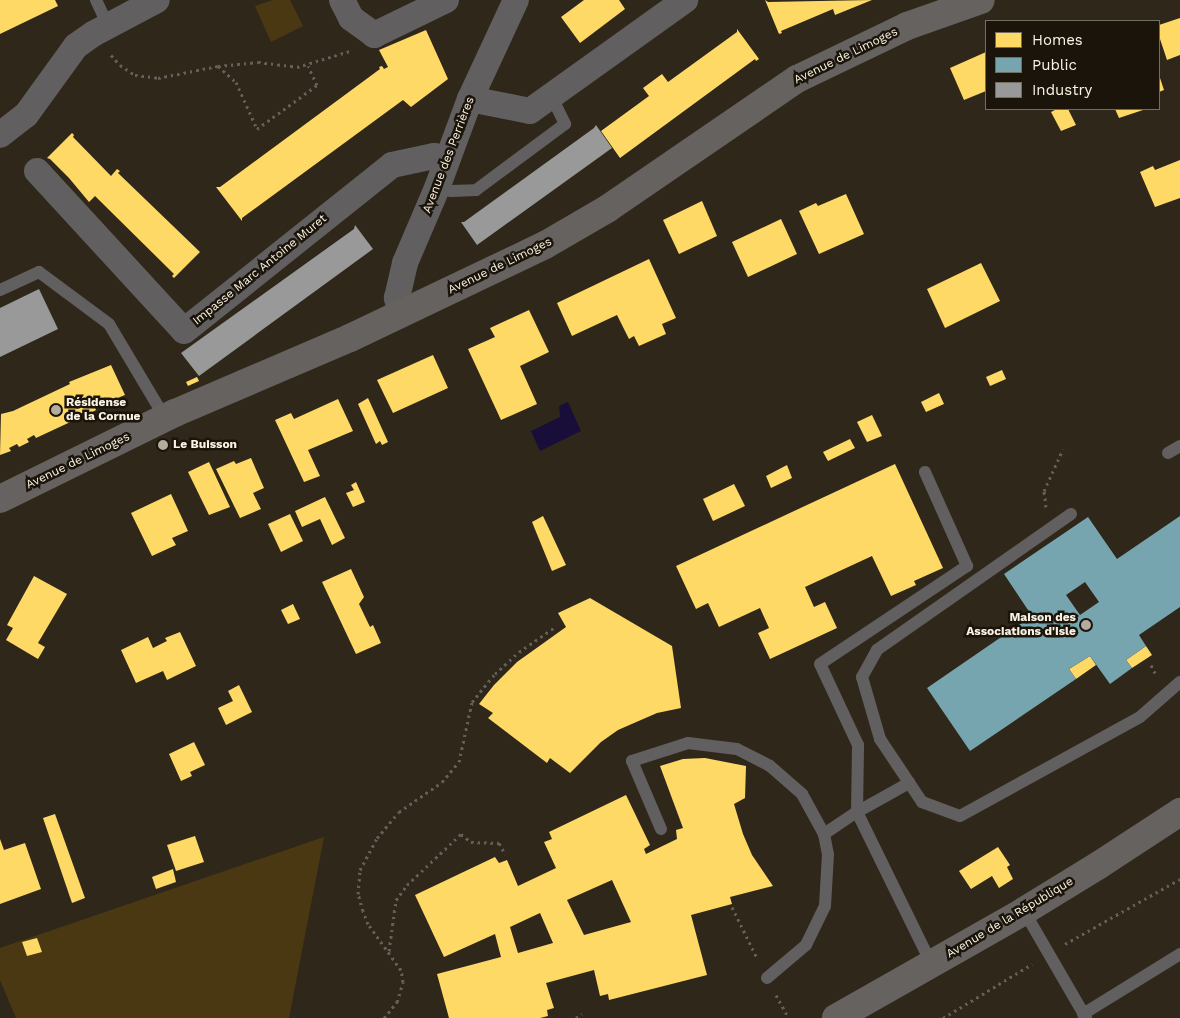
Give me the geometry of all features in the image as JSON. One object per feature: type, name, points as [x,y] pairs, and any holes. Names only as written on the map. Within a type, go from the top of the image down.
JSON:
[{"type":"main road","name":"Avenue de Limoges","points":[[0,499],[165,418],[350,338],[546,244],[607,209],[797,78],[908,26],[981,0]]},
{"type":"main road","name":"Avenue de la République","points":[[836,1018],[1024,911],[1180,812]]},
{"type":"street","points":[[1,131],[26,115],[76,46],[100,30],[157,0]]},
{"type":"street","points":[[342,0],[351,18],[374,35],[446,0]]},
{"type":"street","name":"Avenue des Perrières","points":[[400,313],[397,298],[405,263],[437,188],[470,99],[516,0]]},
{"type":"street","points":[[470,99],[530,111],[685,0]]},
{"type":"street","name":"Impasse Marc Antoine Muret","points":[[37,171],[184,331],[392,165],[434,156],[448,158]]},
{"type":"lane","points":[[96,0],[100,30]]},
{"type":"lane","points":[[437,188],[451,191],[476,190],[565,124],[551,95]]},
{"type":"lane","points":[[0,290],[39,272],[109,324],[165,418]]},
{"type":"lane","points":[[1168,453],[1180,446]]},
{"type":"lane","points":[[925,472],[967,566],[820,664],[858,745],[857,812],[932,965]]},
{"type":"lane","points":[[1071,514],[877,650],[862,677],[880,739],[922,802],[960,816],[1140,717],[1180,682]]},
{"type":"lane","points":[[661,829],[632,761],[688,743],[737,749],[770,766],[802,794],[824,834],[828,854],[825,906],[806,945],[767,978]]},
{"type":"lane","points":[[824,834],[857,812],[909,782]]},
{"type":"lane","points":[[1024,911],[1084,1016],[1180,954]]},
{"type":"path","points":[[100,30],[120,65],[135,75],[158,78],[218,66],[258,62],[297,67],[308,65],[346,54],[374,35]]},
{"type":"path","points":[[218,66],[236,82],[257,129],[317,85],[308,65]]},
{"type":"path","points":[[1049,530],[1044,490],[1063,449]]},
{"type":"path","points":[[384,1018],[397,1002],[403,982],[401,970],[368,924],[362,912],[358,894],[360,870],[377,838],[399,812],[442,782],[459,762],[472,702],[495,674],[519,652],[555,627]]},
{"type":"path","points":[[389,952],[396,900],[407,885],[461,834],[471,842],[499,843],[505,854]]},
{"type":"path","points":[[732,907],[767,978]]},
{"type":"path","points":[[576,1018],[582,1014]]},
{"type":"shaded area","points":[[273,0],[290,0],[303,26],[271,42],[255,6]]},
{"type":"shaded area","points":[[568,402],[581,431],[540,451],[531,431],[560,417],[559,406]]},
{"type":"shaded area","points":[[324,837],[289,1018],[16,1018],[0,980],[0,948]]},
{"type":"building: Homes","points":[[0,0],[55,0],[58,6],[0,34]]},
{"type":"building: Homes","points":[[584,0],[619,0],[625,9],[580,43],[561,17]]},
{"type":"building: Homes","points":[[765,0],[768,2],[872,0],[835,15],[833,9],[781,31],[782,33],[779,34]]},
{"type":"building: Homes","points":[[1180,18],[1180,55],[1167,60],[1160,39],[1160,25]]},
{"type":"building: Homes","points":[[737,29],[759,59],[756,61],[755,59],[620,158],[601,131],[649,96],[643,88],[662,74],[668,82],[737,32]]},
{"type":"building: Homes","points":[[426,30],[448,79],[411,107],[403,100],[242,218],[242,221],[216,187],[220,187],[380,69],[379,67],[382,66],[384,69],[388,67],[379,50]]},
{"type":"building: Homes","points":[[985,52],[985,91],[964,100],[950,68]]},
{"type":"building: Homes","points":[[1160,78],[1164,90],[1160,92]]},
{"type":"building: Homes","points":[[1055,110],[1068,110],[1076,125],[1061,131],[1051,112]]},
{"type":"building: Homes","points":[[1115,110],[1143,110],[1119,118]]},
{"type":"building: Homes","points":[[72,133],[73,137],[111,176],[117,169],[120,171],[118,173],[200,252],[174,278],[172,276],[174,274],[95,196],[89,202],[69,178],[47,158]]},
{"type":"building: Homes","points":[[1180,160],[1180,198],[1155,207],[1140,172],[1153,166],[1155,170]]},
{"type":"building: Homes","points":[[846,194],[864,234],[819,254],[799,211],[816,203],[818,206]]},
{"type":"building: Homes","points":[[702,201],[717,236],[679,254],[663,220]]},
{"type":"building: Homes","points":[[781,219],[797,254],[748,277],[732,242]]},
{"type":"building: Homes","points":[[649,259],[676,318],[662,324],[666,334],[639,346],[634,336],[629,339],[617,315],[572,336],[557,303]]},
{"type":"building: Homes","points":[[981,263],[1000,301],[945,328],[927,289]]},
{"type":"building: Homes","points":[[529,310],[549,352],[520,366],[537,404],[501,420],[468,349],[495,337],[490,328]]},
{"type":"building: Homes","points":[[433,355],[448,388],[393,413],[377,380]]},
{"type":"building: Homes","name":"Résidense de la Cornue","points":[[111,365],[125,395],[95,407],[96,410],[85,416],[84,412],[77,415],[79,418],[36,438],[34,435],[27,439],[29,442],[19,447],[17,444],[9,448],[11,451],[0,455],[1,414],[13,411],[70,384],[69,382]]},
{"type":"building: Homes","points":[[1002,370],[1006,379],[990,386],[986,377]]},
{"type":"building: Homes","points":[[197,377],[199,381],[188,386],[186,382]]},
{"type":"building: Homes","points":[[939,393],[944,404],[926,412],[921,402]]},
{"type":"building: Homes","points":[[368,398],[388,442],[382,445],[380,441],[376,444],[358,404]]},
{"type":"building: Homes","points":[[338,399],[353,431],[308,450],[320,476],[304,482],[275,420],[291,413],[294,419]]},
{"type":"building: Homes","points":[[872,415],[882,436],[867,442],[857,422]]},
{"type":"building: Homes","points":[[850,439],[855,448],[828,461],[823,452]]},
{"type":"building: Homes","points":[[251,458],[264,488],[253,493],[261,509],[240,518],[216,469],[234,461],[236,464]]},
{"type":"building: Homes","points":[[209,462],[230,507],[209,515],[188,472]]},
{"type":"building: Homes","points":[[895,464],[943,568],[914,581],[916,585],[891,596],[872,556],[805,587],[814,607],[825,602],[837,628],[770,659],[758,633],[769,628],[760,608],[719,627],[708,603],[696,609],[676,566]]},
{"type":"building: Homes","points":[[787,465],[792,478],[771,488],[766,476]]},
{"type":"building: Homes","points":[[356,482],[365,502],[353,507],[346,493],[354,490],[351,485]]},
{"type":"building: Homes","points":[[734,484],[745,506],[713,521],[703,499]]},
{"type":"building: Homes","points":[[171,494],[188,531],[172,538],[176,545],[152,556],[131,513]]},
{"type":"building: Homes","points":[[325,497],[345,538],[332,545],[320,519],[302,527],[295,511]]},
{"type":"building: Homes","points":[[290,514],[303,541],[281,552],[268,524]]},
{"type":"building: Homes","points":[[543,516],[566,565],[552,571],[532,522]]},
{"type":"building: Homes","points":[[351,569],[364,597],[359,604],[370,627],[373,625],[381,643],[356,654],[322,582]]},
{"type":"building: Homes","points":[[34,576],[67,594],[38,643],[45,647],[38,659],[6,640],[13,628],[7,625]]},
{"type":"building: Homes","points":[[590,598],[672,646],[681,708],[657,713],[618,730],[601,742],[570,773],[550,758],[547,763],[488,718],[493,713],[479,704],[494,685],[517,662],[566,627],[558,613]]},
{"type":"building: Homes","points":[[293,604],[300,619],[288,624],[281,610]]},
{"type":"building: Homes","points":[[180,632],[196,666],[167,680],[163,671],[136,683],[121,650],[148,637],[153,648],[167,641],[165,638]]},
{"type":"building: Homes","points":[[1146,646],[1152,655],[1132,668],[1126,660]]},
{"type":"building: Homes","points":[[1090,656],[1096,665],[1076,679],[1069,669]]},
{"type":"building: Homes","points":[[239,685],[252,712],[226,725],[218,708],[233,701],[228,691]]},
{"type":"building: Homes","points":[[194,742],[205,765],[190,772],[192,776],[181,781],[169,754]]},
{"type":"building: Homes","points":[[705,758],[746,766],[745,798],[734,804],[752,855],[773,886],[730,897],[732,904],[691,915],[707,975],[609,1000],[608,994],[600,996],[594,970],[546,983],[554,1008],[547,1010],[548,1016],[540,1018],[449,1018],[437,974],[501,957],[495,934],[444,957],[415,895],[495,857],[499,863],[507,860],[518,886],[556,868],[544,842],[552,839],[549,832],[626,795],[650,845],[644,849],[646,854],[677,839],[676,830],[683,828],[660,766],[683,759]],"holes":[[[612,880],[631,922],[584,935],[567,900]],[[540,913],[553,943],[518,953],[510,927]]]},
{"type":"building: Homes","points":[[55,814],[85,898],[72,903],[43,818]]},
{"type":"building: Homes","points":[[195,836],[204,862],[176,871],[167,845]]},
{"type":"building: Homes","points":[[0,839],[4,850],[25,843],[41,889],[0,904]]},
{"type":"building: Homes","points":[[998,847],[1010,865],[1007,867],[1013,879],[999,888],[992,876],[971,889],[959,871]]},
{"type":"building: Homes","points":[[173,869],[176,882],[156,889],[152,877]]},
{"type":"building: Homes","points":[[37,938],[42,952],[27,956],[22,942]]},
{"type":"building: Public","name":"Maison des Associations d'Isle","points":[[1180,516],[1180,607],[1139,635],[1146,646],[1126,660],[1132,668],[1110,684],[1090,656],[1069,669],[1076,679],[970,751],[927,688],[1032,616],[1004,574],[1088,517],[1117,559]],"holes":[[[1085,582],[1099,602],[1080,615],[1066,595]]]},
{"type":"building: Industry","points":[[596,125],[612,148],[477,245],[461,222],[464,222]]},
{"type":"building: Industry","points":[[355,225],[373,249],[199,376],[181,353],[354,229]]},
{"type":"building: Industry","points":[[39,289],[58,329],[0,357],[0,308]]},
{"type":"place","name":"Résidense de la Cornue","points":[[56,410]]},
{"type":"place","name":"Le Buisson","points":[[163,445]]},
{"type":"place","name":"Maison des Associations d'Isle","points":[[1086,625]]}]
